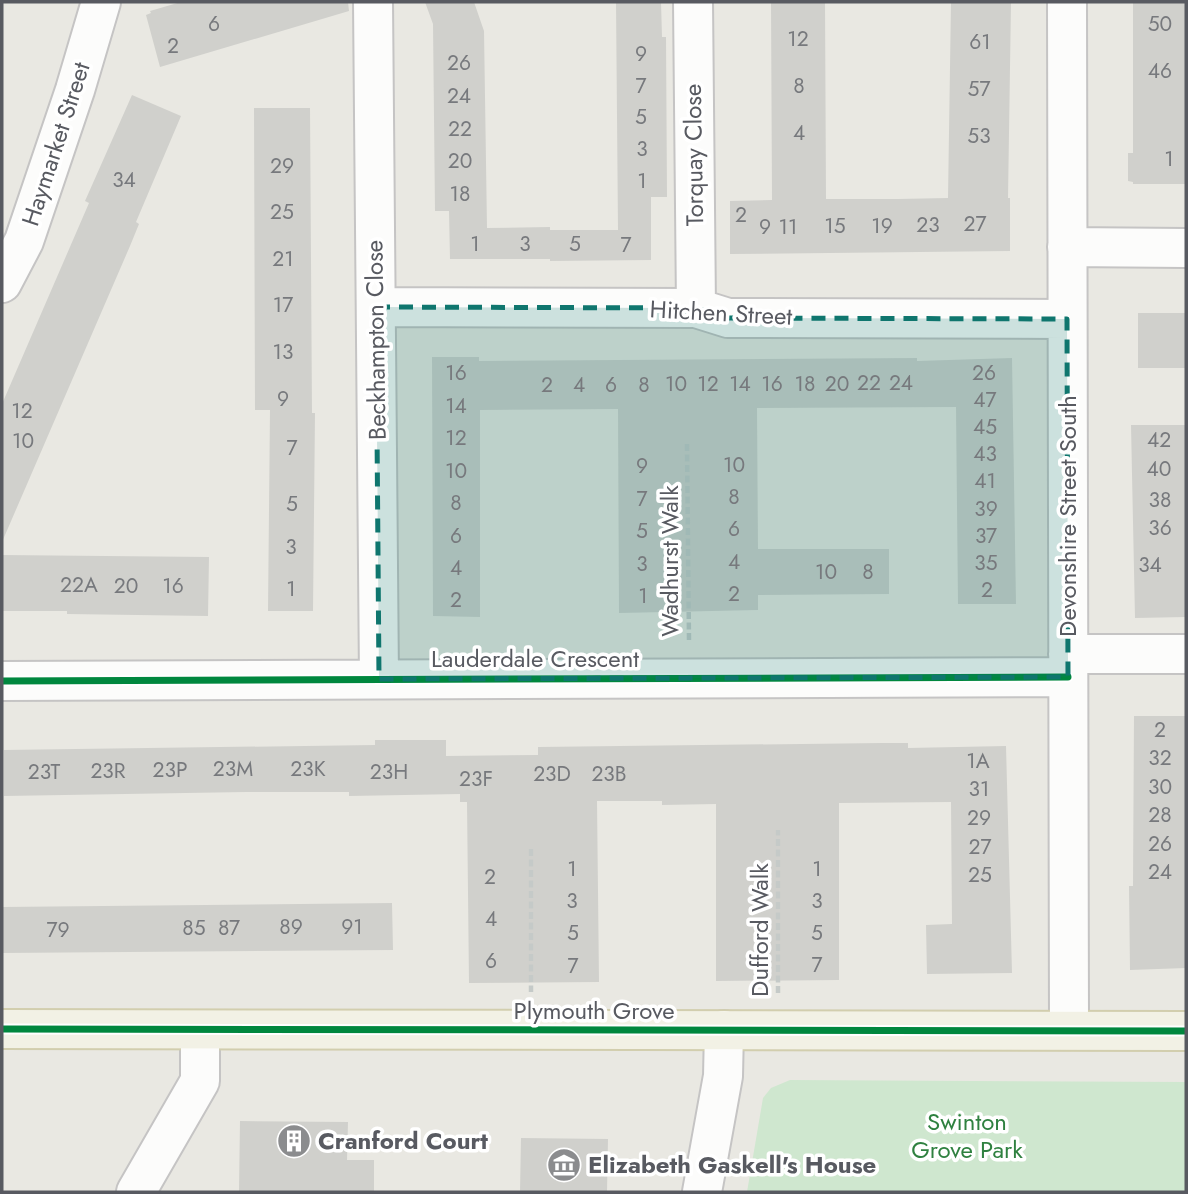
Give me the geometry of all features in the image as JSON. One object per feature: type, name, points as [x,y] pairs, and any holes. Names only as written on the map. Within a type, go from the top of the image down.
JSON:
[{"type":"main road","name":"Plymouth Grove","points":[[2,1029],[1186,1031]]},
{"type":"street","name":"Haymarket Street","points":[[2,283],[24,241],[75,90],[101,2]]},
{"type":"street","name":"Beckhampton Close","points":[[373,2],[379,679]]},
{"type":"street","name":"Torquay Close","points":[[692,2],[696,308]]},
{"type":"street","name":"Devonshire Street South","points":[[1067,2],[1069,1030]]},
{"type":"street","points":[[1067,247],[1186,248]]},
{"type":"street","name":"Hitchen Street","points":[[376,307],[696,308],[728,318],[1067,319]]},
{"type":"street","name":"Lauderdale Crescent","points":[[2,681],[689,677],[1068,666],[1186,654]]},
{"type":"street","points":[[136,1192],[200,1081],[200,1030]]},
{"type":"street","points":[[702,1192],[723,1076],[724,1030]]},
{"type":"path","points":[[531,849],[531,1030]]},
{"type":"highlighted area","points":[[376,307],[696,308],[728,318],[1067,319],[1068,677],[379,679]]},
{"type":"green space","name":"Swinton Grove Park","points":[[790,1080],[1186,1082],[1186,1192],[747,1192],[763,1098],[771,1088]]},
{"type":"building","points":[[181,2],[348,2],[349,11],[160,67],[146,15],[151,13],[150,11]]},
{"type":"building","points":[[425,2],[474,2],[484,31],[487,228],[618,230],[616,2],[661,2],[662,37],[666,37],[667,197],[651,197],[651,260],[450,259],[449,211],[435,211],[433,24]]},
{"type":"building","points":[[771,2],[825,2],[826,199],[898,199],[948,198],[951,2],[1011,2],[1008,198],[1010,251],[730,254],[730,201],[772,200]]},
{"type":"building","points":[[1133,2],[1186,2],[1186,184],[1133,184],[1128,181],[1128,153],[1133,153]]},
{"type":"building","points":[[132,95],[181,116],[136,222],[139,224],[130,246],[2,542],[2,404],[89,203],[85,201]]},
{"type":"building","points":[[254,108],[310,108],[312,413],[315,413],[313,611],[268,611],[270,410],[255,410]]},
{"type":"building","points":[[1138,313],[1186,313],[1186,368],[1138,368]]},
{"type":"building","points":[[432,357],[479,357],[479,361],[917,358],[917,361],[1012,358],[1016,604],[958,604],[956,407],[757,408],[758,549],[889,549],[889,594],[758,595],[758,610],[619,613],[618,409],[480,410],[480,617],[433,616]]},
{"type":"building","points":[[1131,425],[1185,425],[1186,617],[1135,618]]},
{"type":"building","points":[[2,555],[209,557],[208,616],[2,611]]},
{"type":"building","points":[[1134,716],[1186,716],[1186,968],[1130,970],[1129,886],[1133,886]]},
{"type":"building","points":[[375,740],[446,740],[446,756],[538,755],[538,747],[882,743],[908,743],[908,748],[1006,746],[1012,973],[927,974],[926,925],[952,924],[951,802],[839,803],[839,980],[716,981],[716,804],[662,805],[662,801],[597,801],[599,982],[469,983],[467,802],[460,802],[460,794],[349,796],[349,792],[246,792],[4,796],[4,750],[375,745]]},
{"type":"building","points":[[392,903],[393,950],[2,953],[2,907]]},
{"type":"building","name":"Cranford Court","points":[[240,1121],[348,1122],[347,1160],[374,1160],[374,1192],[239,1192]]},
{"type":"building","name":"Elizabeth Gaskell's House","points":[[521,1138],[608,1139],[607,1192],[520,1192]]},
{"type":"cycle path","points":[[2,681],[1068,677]]},
{"type":"cycle path","points":[[2,1029],[1186,1031]]},
{"type":"place","name":"Cranford Court","points":[[294,1141]]},
{"type":"place","name":"Elizabeth Gaskell's House","points":[[564,1165]]}]
